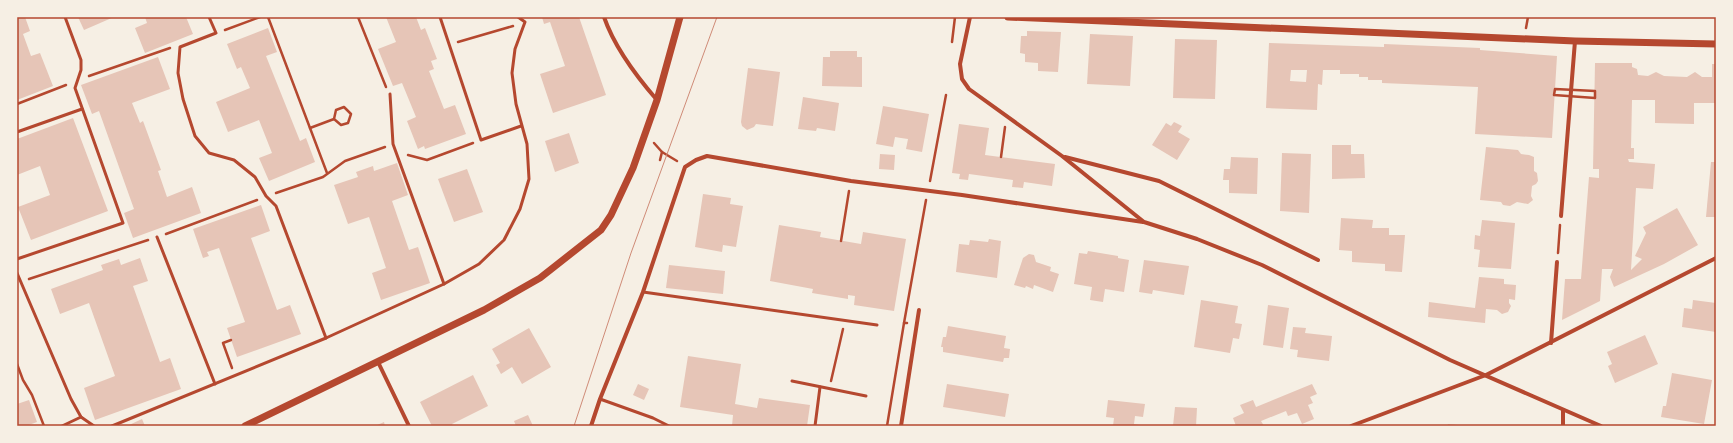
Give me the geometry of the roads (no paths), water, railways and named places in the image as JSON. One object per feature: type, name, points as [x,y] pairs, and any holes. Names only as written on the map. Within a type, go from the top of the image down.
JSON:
[{"type":"street","points":[[604,17],[628,62],[644,85],[657,100]]},
{"type":"street","points":[[244,426],[484,310],[540,278],[573,254],[601,230],[611,215],[633,168],[657,100],[680,17]]},
{"type":"street","points":[[970,17],[960,64],[962,79],[969,89],[1062,156],[1144,222]]},
{"type":"street","points":[[1008,17],[1575,41],[1716,44]]},
{"type":"street","points":[[1561,216],[1575,41]]},
{"type":"street","points":[[592,426],[600,399],[643,292],[685,167],[696,160],[707,156],[851,181],[928,190],[1144,222],[1197,239],[1262,265],[1450,360],[1601,426]]},
{"type":"street","points":[[1062,156],[1159,181],[1318,260]]},
{"type":"street","points":[[1351,426],[1486,375],[1716,258]]},
{"type":"street","points":[[1551,343],[1557,262]]},
{"type":"street","points":[[901,426],[919,310]]},
{"type":"street","points":[[378,362],[409,426]]},
{"type":"street","points":[[1563,410],[1563,426]]},
{"type":"lane","points":[[17,259],[123,223],[75,88],[81,60],[65,17]]},
{"type":"lane","points":[[209,17],[216,33],[180,47],[178,73],[183,98],[195,136],[209,153],[234,160],[255,177],[266,196],[276,206],[326,338]]},
{"type":"lane","points":[[440,17],[481,140],[521,126]]},
{"type":"lane","points":[[112,426],[326,338],[444,284],[479,264],[504,240],[520,209],[529,179],[527,144],[516,104],[512,72],[514,49],[525,22],[518,17]]},
{"type":"lane","points":[[390,94],[393,144],[444,284]]},
{"type":"lane","points":[[17,132],[82,110]]},
{"type":"lane","points":[[158,237],[215,384]]},
{"type":"lane","points":[[17,273],[71,399],[81,417],[94,426]]},
{"type":"lane","points":[[643,292],[877,325]]},
{"type":"lane","points":[[792,381],[866,396]]},
{"type":"lane","points":[[815,426],[820,387]]},
{"type":"lane","points":[[600,399],[653,418],[669,426]]},
{"type":"lane","points":[[62,426],[81,417]]},
{"type":"tram line","points":[[574,426],[631,253],[717,17]]}]
